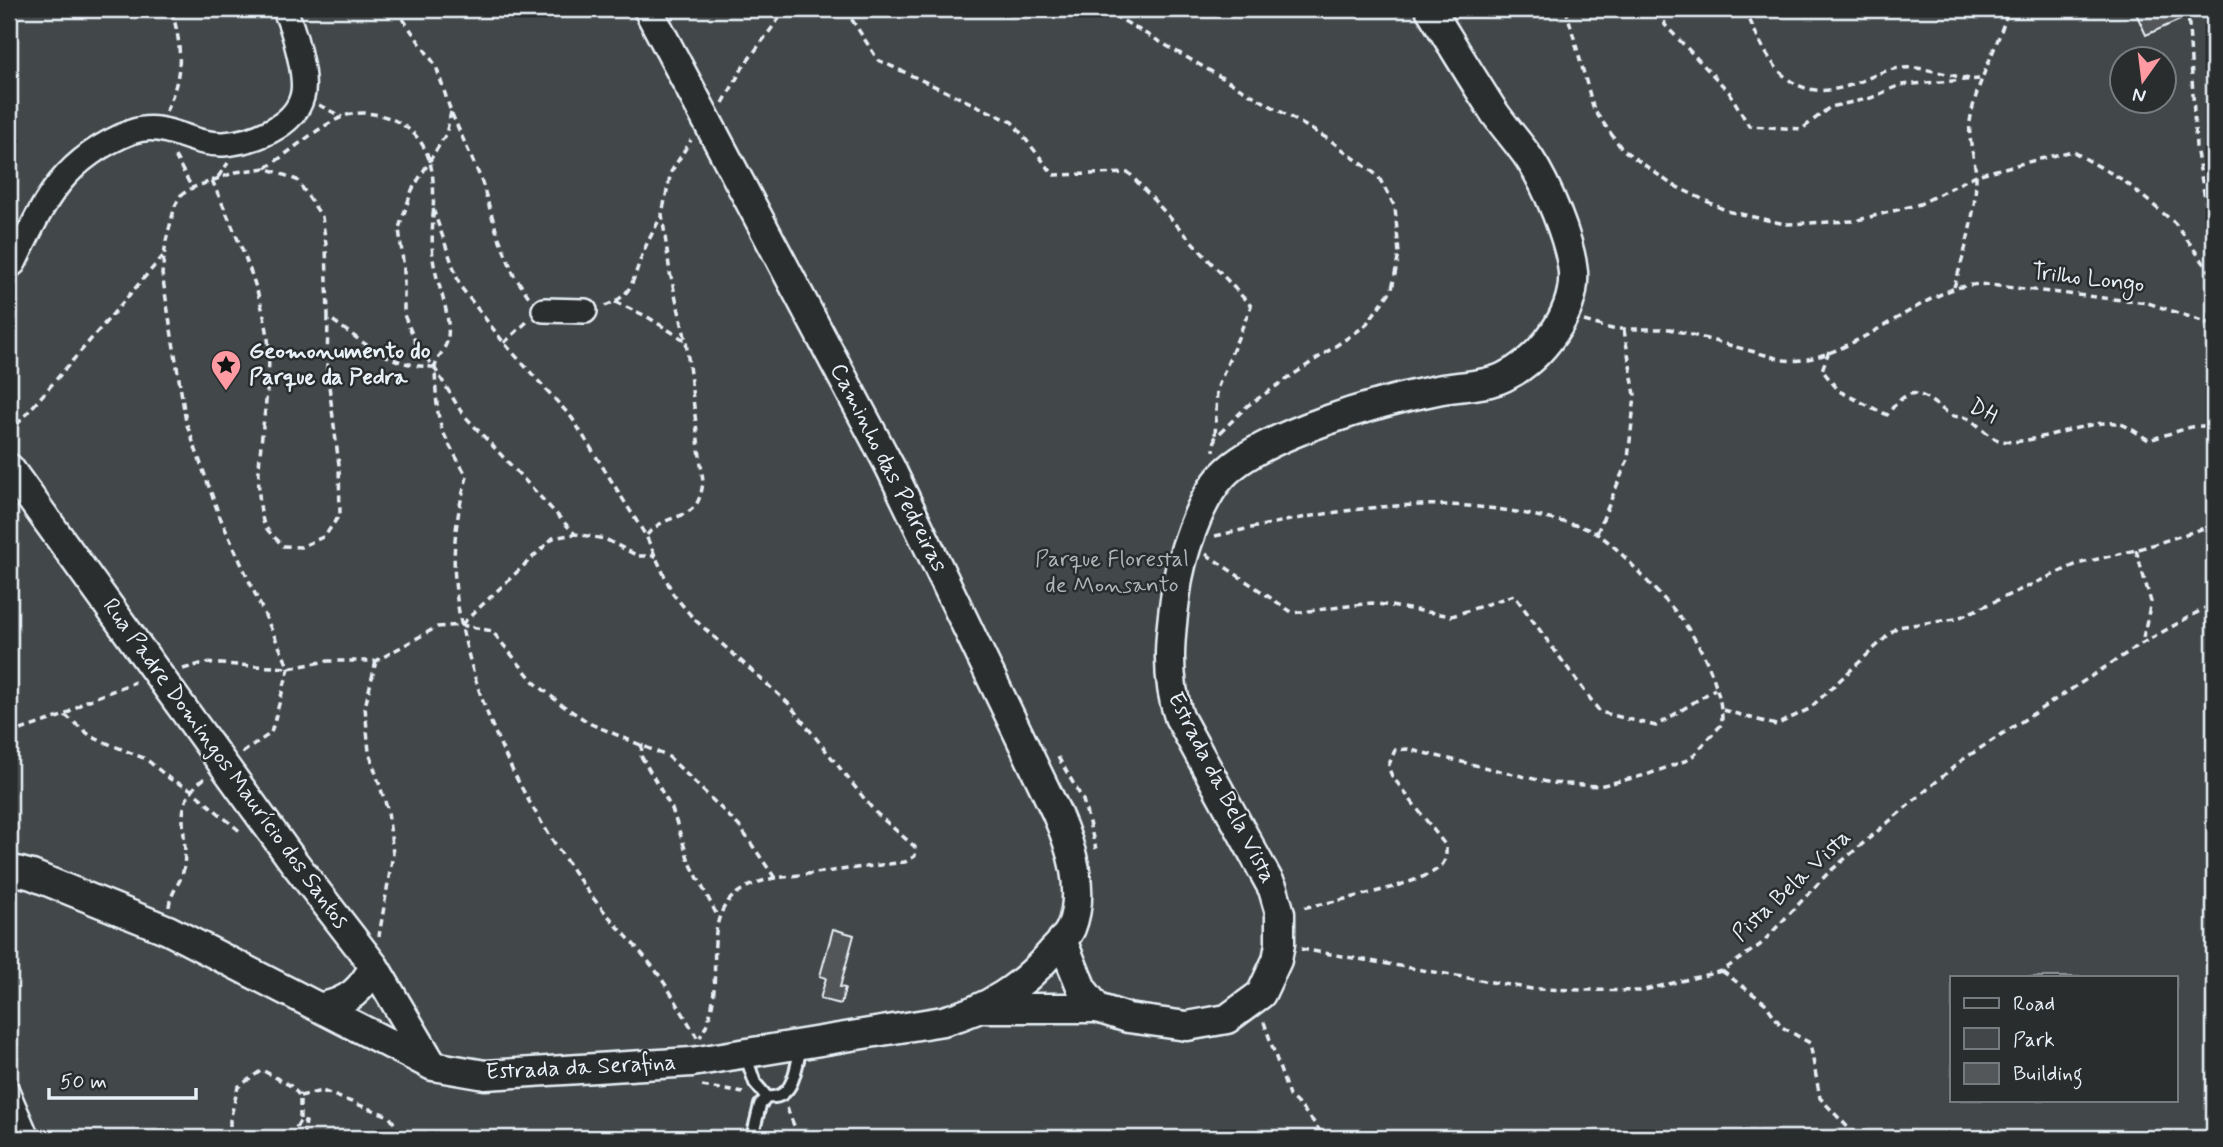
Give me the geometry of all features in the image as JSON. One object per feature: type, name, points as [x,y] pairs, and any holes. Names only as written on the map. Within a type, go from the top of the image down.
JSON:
[{"type":"street","points":[[9,267],[51,189],[77,161],[134,131],[160,127],[200,141],[223,144],[264,134],[281,124],[297,108],[303,88],[292,24],[284,9]]},
{"type":"street","name":"Caminho das Pedreiras","points":[[648,9],[890,467],[1064,830],[1077,881],[1071,928],[1037,971],[1008,994],[983,1009]]},
{"type":"street","name":"Estrada da Bela Vista","points":[[983,1009],[1097,1008],[1128,1018],[1187,1026],[1227,1019],[1255,999],[1267,984],[1277,960],[1281,929],[1277,901],[1230,805],[1180,716],[1170,689],[1171,626],[1179,567],[1189,542],[1216,482],[1247,456],[1272,442],[1330,421],[1433,391],[1503,378],[1538,355],[1566,310],[1572,287],[1573,271],[1553,207],[1531,161],[1496,114],[1430,9]]},
{"type":"street","points":[[541,310],[593,309]]},
{"type":"street","name":"Rua Padre Domingos Maurício dos Santos","points":[[9,468],[293,861],[374,966],[433,1066]]},
{"type":"street","name":"Estrada da Serafina","points":[[9,869],[32,875],[168,930],[433,1066],[485,1075],[695,1062],[943,1021],[983,1009]]},
{"type":"street","points":[[1062,940],[1082,989],[1097,1008]]},
{"type":"street","points":[[322,1007],[339,1004],[355,995],[367,982],[374,966]]},
{"type":"street","points":[[9,1090],[30,1138]]},
{"type":"lane","points":[[746,1054],[755,1083],[767,1097],[776,1098],[784,1094],[792,1082],[801,1046]]},
{"type":"lane","points":[[752,1138],[760,1105],[767,1097]]},
{"type":"path","points":[[171,9],[179,35],[179,84],[160,127],[192,188]]},
{"type":"path","points":[[396,9],[436,66],[451,112],[481,179],[497,233],[514,275],[541,310],[504,344]]},
{"type":"path","points":[[646,536],[663,522],[684,516],[696,507],[702,497],[703,481],[686,341],[670,274],[662,214],[665,193],[676,163],[694,136],[710,122],[743,67],[786,9]]},
{"type":"path","points":[[845,9],[878,60],[1012,122],[1054,175],[1129,173],[1251,306],[1217,389],[1215,457]]},
{"type":"path","points":[[1103,9],[1330,140],[1378,176],[1395,207],[1398,254],[1392,289],[1365,326],[1247,406],[1215,438]]},
{"type":"path","points":[[1566,9],[1594,110],[1622,149],[1671,184],[1727,211],[1785,224],[1854,221],[1920,204],[1976,175],[2072,151],[2123,180],[2175,223],[2214,277]]},
{"type":"path","points":[[1664,9],[1665,24],[1729,92],[1749,126],[1802,129],[1830,107],[1871,98],[1900,85],[1979,79]]},
{"type":"path","points":[[1745,9],[1761,47],[1774,67],[1787,80],[1806,89],[1845,87],[1875,74],[1901,68],[1979,79]]},
{"type":"path","points":[[1566,310],[1593,325],[1623,330],[1670,328],[1794,361],[1829,351],[1954,289],[1967,245],[1976,175],[1970,152],[1970,124],[1979,79],[2008,9]]},
{"type":"path","points":[[2188,9],[2196,147],[2214,250]]},
{"type":"path","points":[[451,112],[446,134],[412,190],[399,228],[404,270],[404,315],[418,348],[434,367],[463,413],[575,534]]},
{"type":"path","points":[[225,764],[271,733],[289,668],[219,515],[186,422],[162,274],[175,206],[181,195],[192,188],[236,172],[266,168],[342,117],[357,114],[388,117],[402,124],[424,146],[431,160],[435,182],[431,233],[436,279],[445,308],[448,338],[434,367],[442,428],[467,477],[457,510],[453,585],[487,719],[508,766],[582,884],[655,970],[695,1062],[767,1097]]},
{"type":"path","points":[[212,180],[247,257],[266,328],[267,388],[260,471],[263,524],[283,546],[301,547],[325,536],[340,514],[339,465],[327,370],[326,244],[322,217],[298,180],[266,168]]},
{"type":"path","points":[[432,205],[460,286],[504,344],[572,418],[646,536],[674,594],[694,619],[788,703],[875,812],[908,839],[916,852],[915,856],[905,862],[775,878],[737,890],[726,903],[719,919],[714,947],[713,1007],[695,1062]]},
{"type":"path","points":[[593,309],[615,302],[634,284],[640,261],[662,214]]},
{"type":"path","points":[[9,434],[165,254]]},
{"type":"path","name":"Trilho Longo","points":[[1954,289],[1993,285],[2148,303],[2214,325]]},
{"type":"path","points":[[615,302],[646,316],[686,341]]},
{"type":"path","points":[[328,317],[386,358],[410,366],[434,367]]},
{"type":"path","points":[[1597,533],[1628,460],[1635,395],[1623,330]]},
{"type":"path","name":"DH","points":[[1829,351],[1822,369],[1839,391],[1887,415],[1899,399],[1912,392],[1928,396],[1953,416],[1966,418],[1999,440],[2030,439],[2085,424],[2117,422],[2149,440],[2192,427],[2214,425]]},
{"type":"path","points":[[1189,542],[1268,523],[1397,503],[1433,503],[1516,511],[1597,533],[1681,615],[1700,646],[1723,709],[1722,724],[1690,759],[1646,775],[1599,786],[1551,783],[1407,749],[1395,750],[1388,766],[1392,776],[1446,845],[1446,858],[1440,867],[1382,891],[1294,910]]},
{"type":"path","points":[[1723,709],[1776,725],[1809,709],[1897,627],[1956,619],[2077,564],[2136,550],[2214,525]]},
{"type":"path","points":[[461,625],[553,538],[575,534],[605,539],[638,556],[656,556]]},
{"type":"path","points":[[1189,542],[1293,613],[1372,603],[1452,617],[1514,595],[1600,712],[1656,726],[1715,689]]},
{"type":"path","points":[[2136,550],[2151,602],[2141,644]]},
{"type":"path","name":"Pista Bela Vista","points":[[1289,946],[1337,958],[1532,989],[1640,991],[1722,971],[1760,945],[1828,873],[1962,760],[2141,644],[2214,603]]},
{"type":"path","points":[[9,733],[65,715],[105,693],[204,663],[289,668],[328,661],[376,661],[437,627],[461,625],[492,631],[534,682],[591,724],[669,757],[731,818],[775,878]]},
{"type":"path","points":[[374,966],[393,854],[388,811],[369,752],[365,707],[376,661]]},
{"type":"path","points":[[65,715],[92,737],[138,754],[170,779],[190,789],[183,804],[184,868],[170,901],[168,930]]},
{"type":"path","points":[[642,744],[641,756],[672,810],[689,861],[719,919]]},
{"type":"path","points":[[1722,971],[1765,1003],[1782,1027],[1810,1043],[1820,1098],[1858,1138]]},
{"type":"path","points":[[1255,999],[1289,1096],[1299,1103],[1322,1132],[1322,1138]]},
{"type":"path","points":[[230,1138],[230,1120],[238,1087],[262,1070],[291,1086],[300,1096],[300,1121],[290,1138]]},
{"type":"path","points":[[300,1096],[322,1091],[389,1116],[398,1129],[398,1138]]},
{"type":"path","points":[[789,1113],[799,1138]]},
{"type":"path","points":[[300,1121],[306,1122],[303,1138]]},
{"type":"path","points":[[2142,1138],[2158,1135],[2169,1138]]},
{"type":"green space","name":"Parque Florestal de Monsanto","points":[[9,9],[2214,9],[2214,1138],[9,1138]]},
{"type":"building","points":[[2134,9],[2175,9],[2180,20],[2146,35]]},
{"type":"building","points":[[833,929],[854,935],[840,987],[845,988],[841,1004],[820,999],[826,978],[820,976]]},
{"type":"place","name":"Geomonumento do Parque da Pedra","points":[[226,392]]}]
